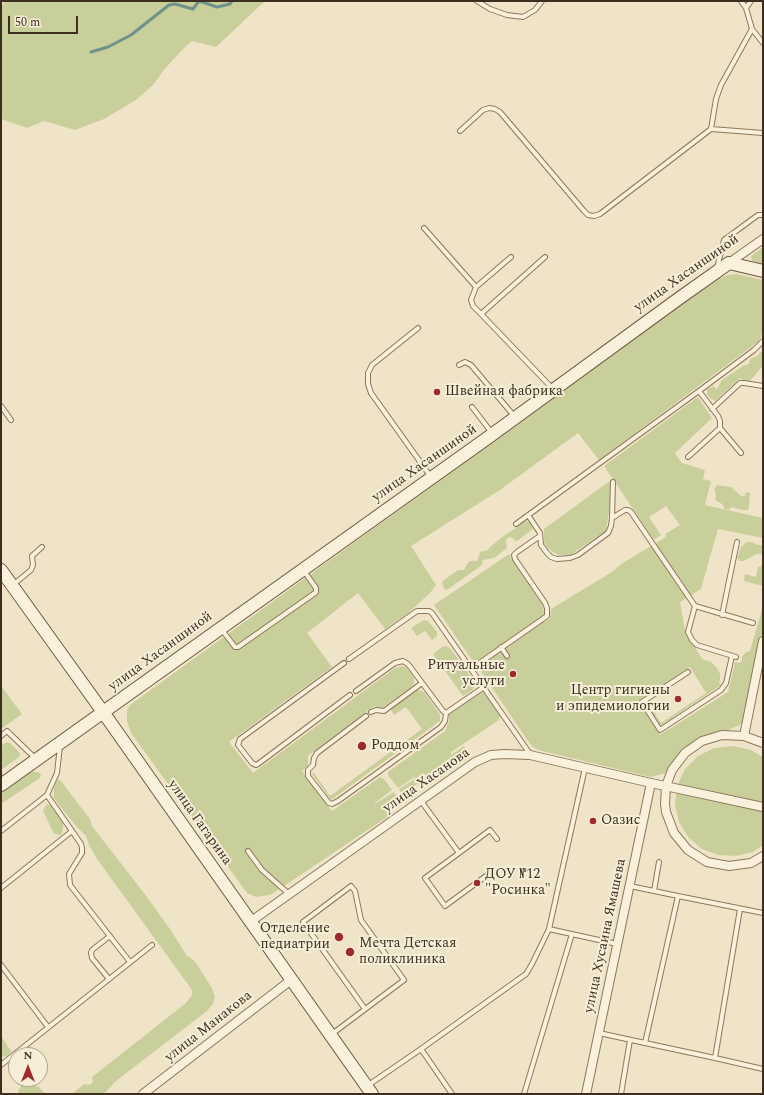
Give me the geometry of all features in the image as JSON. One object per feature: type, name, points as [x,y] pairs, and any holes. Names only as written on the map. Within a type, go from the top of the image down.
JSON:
[{"type":"street","name":"улица Хасаншиной","points":[[1,784],[763,239]]},
{"type":"street","points":[[729,263],[763,271]]},
{"type":"street","name":"улица Гагарина","points":[[1,570],[103,712],[369,1090]]},
{"type":"street","points":[[744,736],[760,666],[763,641]]},
{"type":"street","points":[[762,858],[751,863],[729,866],[707,862],[688,850],[674,833],[666,812],[666,786],[672,770],[684,753],[702,741],[722,735],[744,736],[763,743]]},
{"type":"street","name":"улица Хасанова","points":[[250,922],[475,762],[487,756],[504,754],[530,755],[763,807]]},
{"type":"street","name":"улица Хусаина Ямашева","points":[[586,1094],[651,783]]},
{"type":"street","name":"улица Манакова","points":[[144,1094],[291,980]]},
{"type":"lane","points":[[477,1],[490,9],[507,15],[523,17],[536,10],[542,1]]},
{"type":"lane","points":[[741,1],[746,8],[752,29],[763,43]]},
{"type":"lane","points":[[746,8],[751,1]]},
{"type":"lane","points":[[711,129],[712,113],[721,85],[752,29]]},
{"type":"lane","points":[[460,131],[483,110],[489,108],[500,112],[584,211],[588,215],[594,216],[600,214],[711,129],[763,133]]},
{"type":"lane","points":[[716,272],[724,240],[758,215],[763,215]]},
{"type":"lane","points":[[424,228],[476,287]]},
{"type":"lane","points":[[511,257],[476,287],[471,300],[473,306],[553,389]]},
{"type":"lane","points":[[481,314],[545,257]]},
{"type":"lane","points":[[418,328],[372,365],[368,373],[368,384],[371,393],[431,477]]},
{"type":"lane","points":[[516,524],[699,391],[754,350],[763,341]]},
{"type":"lane","points":[[459,365],[465,362],[471,365],[515,417]]},
{"type":"lane","points":[[712,409],[740,383],[763,386]]},
{"type":"lane","points":[[699,391],[719,418],[720,428],[741,453]]},
{"type":"lane","points":[[1,406],[11,420]]},
{"type":"lane","points":[[472,407],[492,434]]},
{"type":"lane","points":[[688,457],[720,428]]},
{"type":"lane","points":[[528,515],[540,533],[543,550],[551,557],[558,559],[570,558],[578,555],[608,533],[612,518],[613,482]]},
{"type":"lane","points":[[612,518],[625,510],[631,512],[695,606],[753,623]]},
{"type":"lane","points":[[471,669],[547,616],[547,608],[545,603],[515,559],[514,555],[540,536]]},
{"type":"lane","points":[[722,615],[737,542]]},
{"type":"lane","points":[[12,585],[31,570],[33,565],[32,556],[42,547]]},
{"type":"lane","points":[[221,628],[238,648],[316,592],[316,588],[302,569]]},
{"type":"lane","points":[[688,672],[642,702],[660,730],[720,690],[726,682],[734,656],[697,644],[692,640],[688,632],[695,606]]},
{"type":"lane","points":[[349,659],[417,611],[425,610],[432,613],[530,755]]},
{"type":"lane","points":[[501,648],[508,656]]},
{"type":"lane","points":[[356,691],[395,662],[400,661],[408,664],[446,713]]},
{"type":"lane","points":[[344,663],[240,739],[238,745],[252,764],[256,765],[350,695]]},
{"type":"lane","points":[[371,712],[376,710],[384,711],[422,683]]},
{"type":"lane","points":[[366,716],[317,753],[314,758],[313,765],[308,770],[308,776],[329,803],[332,804],[338,802],[441,727],[444,724],[446,713],[484,687]]},
{"type":"lane","points":[[1,736],[7,731],[37,759]]},
{"type":"lane","points":[[1,831],[47,795],[57,773],[60,759],[60,742]]},
{"type":"lane","points":[[369,1090],[421,1049],[526,974],[549,929],[585,768]]},
{"type":"lane","points":[[47,795],[81,844],[82,853],[69,874],[70,885],[130,962]]},
{"type":"lane","points":[[421,801],[458,853]]},
{"type":"lane","points":[[490,874],[445,906],[425,878],[490,830],[497,839]]},
{"type":"lane","points":[[1,888],[72,831]]},
{"type":"lane","points":[[248,851],[262,870],[290,894]]},
{"type":"lane","points":[[654,891],[659,862]]},
{"type":"lane","points":[[330,1035],[365,1009],[404,980],[361,920],[354,890],[351,886],[303,922],[365,1009]]},
{"type":"lane","points":[[630,886],[763,913]]},
{"type":"lane","points":[[645,1043],[678,896]]},
{"type":"lane","points":[[715,1058],[740,908]]},
{"type":"lane","points":[[549,929],[617,944]]},
{"type":"lane","points":[[524,1094],[572,934]]},
{"type":"lane","points":[[109,979],[92,958],[91,953],[92,950],[110,936]]},
{"type":"lane","points":[[1,1065],[152,945]]},
{"type":"lane","points":[[1,965],[48,1027]]},
{"type":"lane","points":[[599,1033],[763,1069]]},
{"type":"lane","points":[[621,1094],[630,1040]]},
{"type":"lane","points":[[421,1049],[452,1094]]},
{"type":"green space","points":[[7,1],[265,1],[216,47],[192,41],[163,71],[154,84],[136,100],[104,119],[75,130],[44,121],[27,128],[1,119],[1,5]]},
{"type":"green space","points":[[763,247],[763,264],[752,261],[751,256]]},
{"type":"green space","points":[[736,274],[763,280],[763,331],[759,341],[599,460],[578,433],[500,490],[411,546],[436,585],[430,593],[408,613],[385,629],[358,593],[307,633],[332,667],[229,742],[253,773],[395,668],[403,666],[406,667],[414,678],[414,683],[411,687],[382,708],[374,706],[308,756],[308,766],[302,771],[332,811],[380,777],[384,779],[392,790],[375,804],[394,792],[398,798],[387,805],[387,817],[275,892],[270,895],[256,897],[247,893],[131,733],[127,721],[127,710],[130,705],[716,280],[728,275]]},
{"type":"green space","points":[[761,352],[763,353],[763,368],[761,368],[749,382],[740,378],[715,401],[709,397],[707,394],[707,389],[713,386],[717,389],[722,380],[743,366],[749,364],[750,359],[757,356]]},
{"type":"green space","points":[[698,397],[712,418],[675,453],[682,463],[705,470],[703,479],[711,481],[705,505],[763,518],[763,538],[718,529],[701,589],[680,602],[685,630],[702,659],[711,662],[717,668],[720,674],[719,682],[721,685],[660,726],[646,703],[648,702],[661,723],[706,693],[690,667],[638,701],[660,735],[728,692],[735,662],[740,663],[746,652],[750,651],[763,606],[763,638],[758,661],[754,664],[746,716],[742,723],[738,726],[718,734],[683,752],[666,773],[650,777],[538,750],[528,741],[478,667],[524,636],[523,635],[542,621],[545,622],[550,619],[551,609],[666,537],[665,534],[680,525],[666,506],[649,517],[661,535],[654,540],[604,466]]},
{"type":"green space","points":[[611,480],[610,505],[606,531],[570,555],[558,555],[547,548],[544,542],[544,529]]},
{"type":"green space","points":[[717,485],[731,487],[741,496],[745,496],[745,493],[748,492],[750,493],[749,508],[747,510],[732,507],[729,510],[725,509],[722,504],[715,500],[716,495],[714,489]]},
{"type":"green space","points":[[527,521],[533,529],[517,541],[509,537],[506,540],[507,548],[494,558],[483,560],[482,565],[447,590],[444,589],[442,582],[458,570],[464,570],[470,561],[477,561],[480,552],[488,550],[522,522]]},
{"type":"green space","points":[[746,542],[763,545],[763,554],[756,554],[744,561],[740,561],[737,558],[741,547]]},
{"type":"green space","points":[[509,554],[542,604],[544,612],[543,616],[474,663],[434,605]]},
{"type":"green space","points":[[763,565],[763,586],[744,581],[745,574],[756,577],[758,567]]},
{"type":"green space","points":[[424,620],[428,621],[437,632],[437,636],[432,640],[425,631],[417,636],[411,628]]},
{"type":"green space","points":[[446,646],[450,648],[475,683],[472,690],[463,696],[433,654],[442,647]]},
{"type":"green space","points":[[1,686],[22,714],[1,729]]},
{"type":"green space","points":[[419,690],[424,692],[440,714],[440,721],[331,800],[312,774],[314,773],[330,796],[422,729],[406,707],[394,715],[390,708],[414,691]]},
{"type":"green space","points":[[480,692],[484,693],[500,715],[499,720],[451,752],[451,755],[464,746],[470,757],[428,786],[417,784],[402,795],[399,789],[416,778],[414,777],[398,788],[388,775],[388,772],[445,731],[449,722],[449,714]]},
{"type":"green space","points":[[7,742],[10,743],[20,754],[19,757],[1,770],[1,745]]},
{"type":"green space","points":[[733,746],[751,750],[763,757],[763,845],[753,852],[736,856],[718,855],[702,849],[688,837],[679,822],[675,805],[677,786],[685,769],[698,756],[714,748]]},
{"type":"green space","points":[[26,770],[40,773],[40,778],[1,804],[1,788]]},
{"type":"green space","points":[[59,780],[90,819],[92,826],[147,897],[187,956],[196,963],[212,988],[215,997],[213,1004],[207,1011],[116,1081],[104,1094],[72,1094],[84,1084],[90,1085],[93,1082],[92,1077],[186,1003],[192,995],[192,990],[97,859],[86,836],[76,826],[54,798],[54,789]]},
{"type":"green space","points":[[47,804],[53,806],[63,821],[61,835],[54,834],[45,815],[43,810]]},
{"type":"green space","points":[[1,1036],[8,1047],[8,1055],[1,1057]]},
{"type":"green space","points":[[20,1087],[39,1087],[45,1094],[18,1094]]},
{"type":"waterway","points":[[91,52],[108,47],[131,35],[169,5],[175,4],[193,9],[199,1],[217,7],[230,4],[232,1]]},
{"type":"place","name":"Швейная фабрика","points":[[437,392]]},
{"type":"place","name":"Ритуальные услуги","points":[[513,674]]},
{"type":"place","name":"Центр гигиены и эпидемиологии","points":[[678,699]]},
{"type":"place","name":"Роддом","points":[[362,746]]},
{"type":"place","name":"Оазис","points":[[593,821]]},
{"type":"place","name":"ДОУ №12 \"Росинка\"","points":[[477,883]]},
{"type":"place","name":"Отделение педиатрии","points":[[339,937]]},
{"type":"place","name":"Мечта Детская поликлиника","points":[[350,952]]}]
